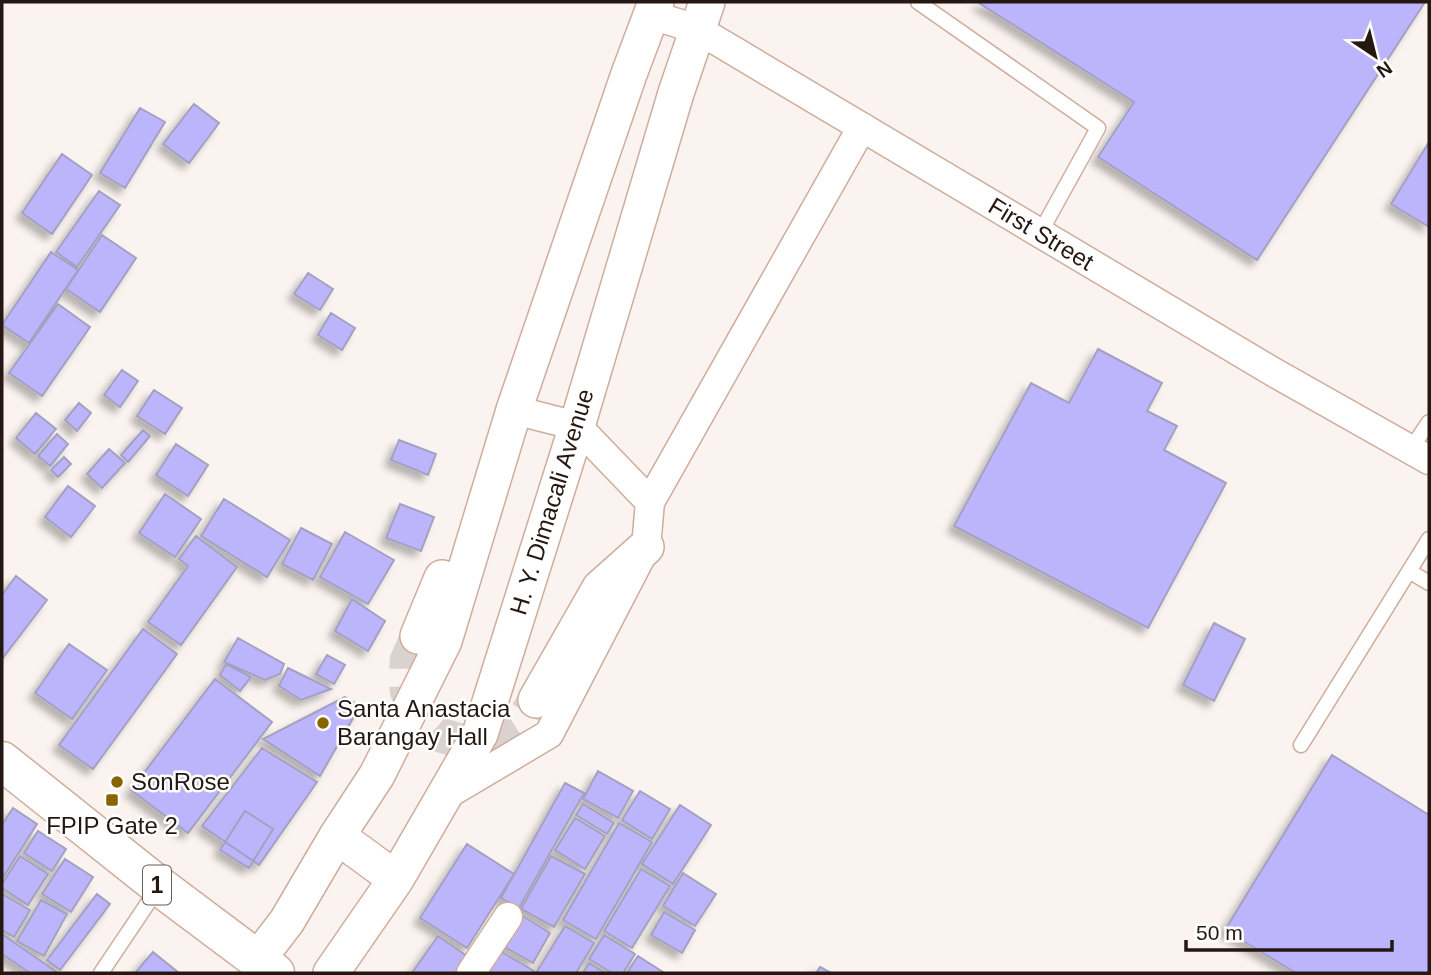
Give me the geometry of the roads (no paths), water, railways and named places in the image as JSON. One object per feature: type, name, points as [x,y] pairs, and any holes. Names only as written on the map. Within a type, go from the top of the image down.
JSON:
[{"type":"highway","name":"1","points":[[2,761],[260,969]]},
{"type":"street","name":"First Street","points":[[654,8],[702,15],[862,127],[1275,373],[1420,455]]},
{"type":"street","points":[[260,969],[337,836],[377,775],[444,641],[514,410],[624,87],[654,8]]},
{"type":"street","name":"H. Y. Dimacali Avenue","points":[[331,973],[396,879],[480,734],[702,15]]},
{"type":"street","points":[[443,797],[549,734],[646,547],[650,502],[862,127]]},
{"type":"street","points":[[514,410],[577,426],[650,502]]},
{"type":"street","points":[[418,635],[468,516],[494,480]]},
{"type":"street","points":[[536,699],[600,588],[646,547]]},
{"type":"street","points":[[337,836],[396,879]]},
{"type":"street","points":[[471,973],[508,917]]},
{"type":"lane","points":[[918,2],[1098,128],[1040,233]]},
{"type":"lane","points":[[1420,455],[1429,422]]},
{"type":"lane","points":[[1301,745],[1429,539]]},
{"type":"lane","points":[[1409,571],[1429,583]]},
{"type":"lane","points":[[101,973],[159,886]]},
{"type":"tunnel","points":[[418,636],[407,661],[407,690],[418,716],[440,735],[468,743],[496,739],[521,723],[536,700]]},
{"type":"place","name":"Santa Anastacia Barangay Hall","points":[[323,723]]},
{"type":"place","name":"SonRose","points":[[117,782]]},
{"type":"place","name":"FPIP Gate 2","points":[[112,800]]}]
